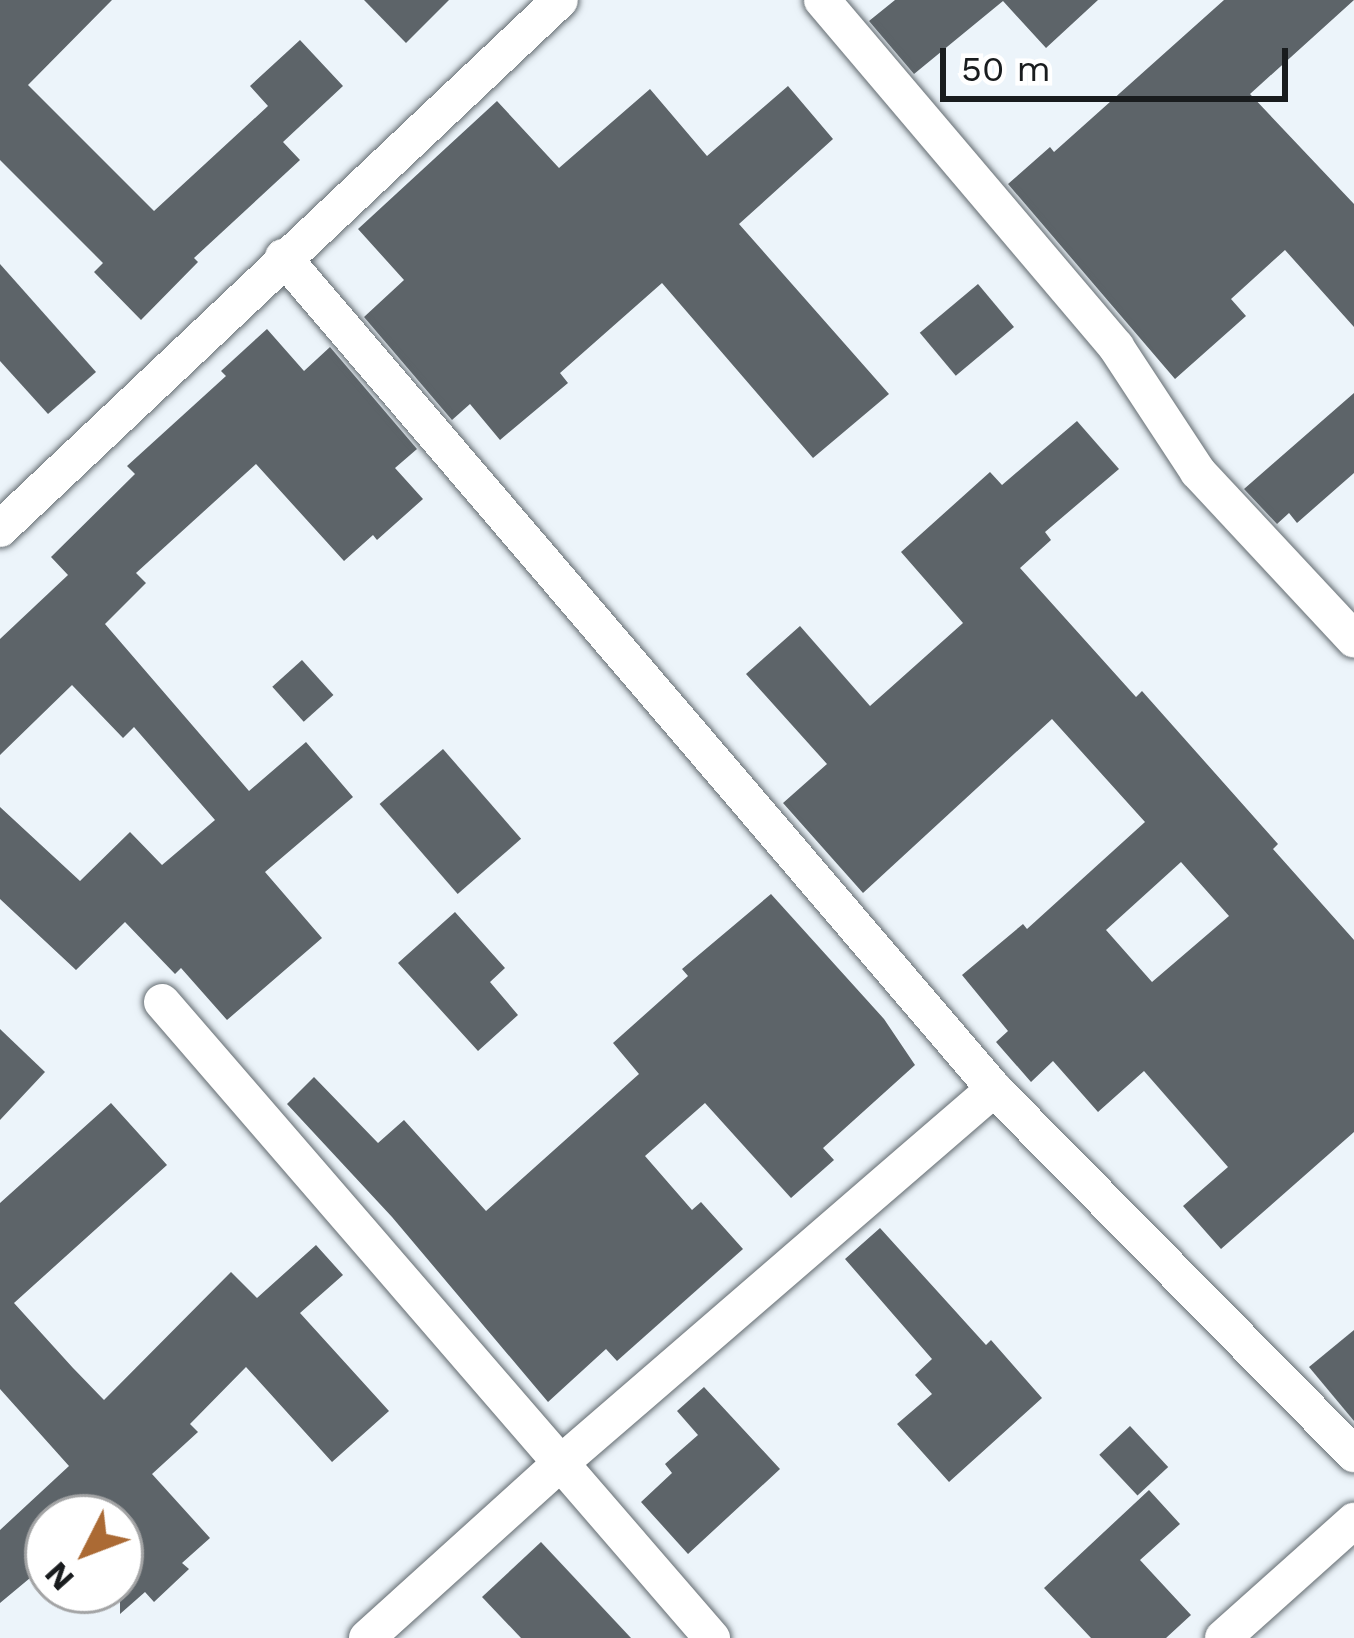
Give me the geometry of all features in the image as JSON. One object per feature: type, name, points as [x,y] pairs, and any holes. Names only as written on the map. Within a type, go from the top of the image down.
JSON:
[{"type":"street","points":[[0,529],[560,0]]},
{"type":"street","points":[[822,0],[1116,347],[1198,472],[1354,639]]},
{"type":"street","points":[[283,257],[994,1089],[1354,1454]]},
{"type":"street","points":[[162,1002],[712,1638]]},
{"type":"street","points":[[367,1638],[562,1462],[994,1089]]},
{"type":"street","points":[[1223,1638],[1354,1521]]},
{"type":"building","points":[[0,0],[112,0],[28,85],[154,211],[268,106],[250,86],[300,40],[343,86],[283,142],[300,160],[194,258],[198,262],[141,320],[94,272],[103,263],[0,160]]},
{"type":"building","points":[[364,0],[449,0],[406,43]]},
{"type":"building","points":[[895,0],[1098,0],[1046,48],[1003,1],[914,74],[869,21]]},
{"type":"building","points":[[1224,0],[1354,0],[1250,94],[1354,204],[1354,327],[1285,250],[1231,299],[1246,316],[1175,379],[1008,184],[1050,147],[1054,152]]},
{"type":"building","points":[[788,86],[833,139],[739,224],[889,394],[813,458],[662,283],[560,373],[568,383],[500,440],[470,404],[452,420],[364,317],[404,280],[358,229],[497,101],[559,168],[650,89],[707,156]]},
{"type":"building","points":[[0,264],[96,372],[48,414],[0,361]]},
{"type":"building","points":[[978,284],[1014,327],[956,376],[920,333]]},
{"type":"building","points":[[267,329],[304,371],[330,347],[417,449],[395,468],[423,499],[377,540],[373,535],[344,561],[256,464],[136,573],[146,583],[105,624],[249,791],[306,742],[353,797],[265,872],[322,938],[227,1020],[181,968],[175,974],[125,922],[76,970],[0,899],[0,807],[80,881],[130,832],[162,865],[215,820],[134,727],[123,738],[72,685],[0,755],[0,639],[68,575],[51,557],[135,474],[127,466],[226,376],[221,371]]},
{"type":"building","points":[[1354,393],[1354,473],[1297,523],[1289,513],[1277,524],[1244,489]]},
{"type":"building","points":[[1077,421],[1119,469],[1045,532],[1051,540],[1020,568],[1136,697],[1142,691],[1278,844],[1273,849],[1354,940],[1354,1132],[1221,1249],[1183,1206],[1228,1167],[1144,1071],[1098,1112],[1053,1061],[1031,1082],[996,1042],[1008,1031],[962,975],[1023,924],[1027,929],[1145,822],[1052,719],[863,893],[783,803],[827,764],[746,674],[800,626],[870,706],[963,623],[901,552],[990,472],[1002,485]],"holes":[[[1181,862],[1229,916],[1152,982],[1106,930]]]},
{"type":"building","points":[[302,660],[333,695],[304,722],[272,687]]},
{"type":"building","points":[[443,749],[521,839],[458,894],[380,804]]},
{"type":"building","points":[[771,894],[884,1019],[915,1065],[823,1148],[834,1160],[791,1198],[705,1103],[645,1156],[692,1210],[701,1202],[743,1249],[617,1361],[606,1349],[548,1402],[392,1217],[287,1104],[314,1077],[378,1143],[404,1120],[486,1211],[639,1074],[613,1043],[688,976],[682,969]]},
{"type":"building","points":[[455,912],[505,968],[490,982],[518,1015],[478,1051],[398,963]]},
{"type":"building","points":[[0,1029],[45,1072],[0,1120]]},
{"type":"building","points":[[111,1103],[167,1165],[14,1303],[104,1400],[231,1272],[257,1298],[316,1245],[343,1275],[300,1313],[389,1411],[332,1462],[246,1367],[190,1424],[198,1432],[152,1474],[210,1538],[182,1563],[189,1569],[154,1602],[144,1593],[144,1494],[39,1494],[69,1466],[0,1389],[0,1203]]},
{"type":"building","points":[[880,1228],[986,1345],[991,1340],[1042,1398],[949,1482],[897,1424],[932,1394],[915,1375],[932,1359],[845,1259]]},
{"type":"building","points":[[1354,1330],[1354,1421],[1309,1367]]},
{"type":"building","points":[[704,1387],[780,1469],[688,1554],[641,1502],[672,1473],[665,1464],[698,1435],[677,1411]]},
{"type":"building","points":[[1130,1426],[1168,1467],[1137,1496],[1099,1455]]},
{"type":"building","points":[[1149,1490],[1180,1524],[1140,1560],[1191,1615],[1166,1638],[1091,1638],[1044,1588]]},
{"type":"building","points":[[24,1508],[24,1583],[0,1603],[0,1530]]},
{"type":"building","points":[[541,1542],[631,1638],[521,1638],[482,1597]]}]
